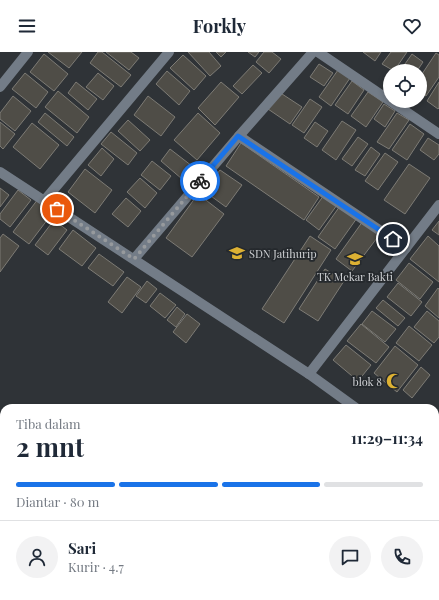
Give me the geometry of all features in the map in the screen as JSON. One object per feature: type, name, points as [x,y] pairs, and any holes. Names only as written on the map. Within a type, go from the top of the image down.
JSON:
[{"type":"street","points":[[0,87],[28,52]]},
{"type":"street","points":[[44,200],[169,52]]},
{"type":"street","points":[[134,259],[238,136],[313,52]]},
{"type":"street","points":[[318,52],[439,134]]},
{"type":"street","points":[[238,136],[406,248]]},
{"type":"street","points":[[0,172],[309,374],[350,404]]},
{"type":"street","points":[[309,374],[439,205]]},
{"type":"building","points":[[48,52],[82,52],[69,68]]},
{"type":"building","points":[[98,52],[102,52],[131,75],[121,87],[90,63]]},
{"type":"building","points":[[106,52],[131,52],[139,58],[129,70]]},
{"type":"building","points":[[188,52],[209,52],[221,66],[210,76]]},
{"type":"building","points":[[216,52],[226,52],[221,57]]},
{"type":"building","points":[[248,52],[259,52],[255,57]]},
{"type":"building","points":[[264,52],[272,52],[281,59],[269,73],[256,62]]},
{"type":"building","points":[[363,52],[381,52],[375,61]]},
{"type":"building","points":[[391,52],[407,52],[399,64],[382,64]]},
{"type":"building","points":[[436,53],[439,55],[439,77],[427,95],[427,66]]},
{"type":"building","points":[[44,54],[68,74],[54,91],[30,72]]},
{"type":"building","points":[[412,54],[423,62],[422,64],[405,64]]},
{"type":"building","points":[[183,55],[206,76],[194,90],[170,68]]},
{"type":"building","points":[[319,64],[333,73],[324,86],[310,77]]},
{"type":"building","points":[[253,65],[262,73],[242,94],[233,86]]},
{"type":"building","points":[[338,70],[350,78],[331,106],[319,97]]},
{"type":"building","points":[[167,71],[190,91],[179,105],[156,84]]},
{"type":"building","points":[[25,73],[48,92],[36,108],[12,89]]},
{"type":"building","points":[[98,73],[114,86],[103,100],[86,87]]},
{"type":"building","points":[[352,81],[364,90],[348,114],[335,105]]},
{"type":"building","points":[[76,82],[97,99],[88,110],[68,93]]},
{"type":"building","points":[[221,82],[239,97],[215,125],[198,108]]},
{"type":"building","points":[[439,82],[439,108],[438,109],[427,101]]},
{"type":"building","points":[[58,91],[89,117],[77,133],[45,107]]},
{"type":"building","points":[[279,92],[302,107],[290,124],[268,109]]},
{"type":"building","points":[[368,92],[383,102],[366,127],[351,116]]},
{"type":"building","points":[[13,96],[31,111],[15,131],[0,119],[0,113]]},
{"type":"building","points":[[148,96],[175,117],[161,136],[134,115]]},
{"type":"building","points":[[310,99],[322,107],[304,133],[292,125]]},
{"type":"building","points":[[383,106],[383,108],[390,108],[395,111],[385,127],[374,119]]},
{"type":"building","points":[[45,113],[74,137],[67,146],[38,122]]},
{"type":"building","points":[[198,113],[220,133],[197,160],[174,140]]},
{"type":"building","points":[[397,113],[409,120],[389,149],[377,142]]},
{"type":"building","points":[[128,120],[150,140],[140,151],[118,131]]},
{"type":"building","points":[[342,121],[356,130],[336,160],[322,150]]},
{"type":"building","points":[[0,122],[15,134],[3,149],[0,146]]},
{"type":"building","points":[[315,122],[328,131],[317,147],[304,138]]},
{"type":"building","points":[[32,123],[59,145],[40,169],[13,147]]},
{"type":"building","points":[[410,124],[424,134],[407,160],[392,150]]},
{"type":"building","points":[[111,132],[137,153],[128,165],[101,144]]},
{"type":"building","points":[[358,137],[368,144],[352,166],[342,159]]},
{"type":"building","points":[[428,138],[439,145],[439,154],[434,160],[420,150]]},
{"type":"building","points":[[241,143],[319,197],[304,220],[226,166]]},
{"type":"building","points":[[371,147],[380,154],[365,176],[355,170]]},
{"type":"building","points":[[102,148],[114,159],[101,176],[88,165]]},
{"type":"building","points":[[170,149],[192,166],[182,179],[161,161]]},
{"type":"building","points":[[385,153],[398,162],[378,190],[365,181]]},
{"type":"building","points":[[152,161],[171,176],[160,190],[141,175]]},
{"type":"building","points":[[409,164],[430,178],[405,214],[384,200]]},
{"type":"building","points":[[85,169],[112,190],[95,213],[68,192]]},
{"type":"building","points":[[220,170],[242,185],[226,207],[204,191]]},
{"type":"building","points":[[140,178],[157,193],[145,208],[127,192]]},
{"type":"building","points":[[0,188],[9,195],[0,207]]},
{"type":"building","points":[[18,190],[31,200],[10,227],[0,219],[0,214]]},
{"type":"building","points":[[198,194],[224,214],[192,257],[166,238]]},
{"type":"building","points":[[324,195],[337,205],[319,230],[306,220]]},
{"type":"building","points":[[126,198],[141,211],[128,227],[112,214]]},
{"type":"building","points":[[38,199],[54,211],[29,244],[13,232]]},
{"type":"building","points":[[340,206],[357,218],[335,249],[318,237]]},
{"type":"building","points":[[54,220],[67,230],[48,255],[35,245]]},
{"type":"building","points":[[363,221],[380,234],[352,271],[336,259]]},
{"type":"building","points":[[439,221],[439,235],[432,230]]},
{"type":"building","points":[[73,230],[96,248],[82,266],[59,249]]},
{"type":"building","points":[[3,234],[19,246],[0,272],[0,238]]},
{"type":"building","points":[[310,236],[331,250],[284,323],[262,309]]},
{"type":"building","points":[[428,236],[439,246],[439,282],[410,259]]},
{"type":"building","points":[[99,254],[124,272],[113,286],[88,268]]},
{"type":"building","points":[[409,263],[433,282],[420,299],[396,280]]},
{"type":"building","points":[[325,269],[344,281],[318,321],[299,309]]},
{"type":"building","points":[[127,277],[141,287],[122,313],[108,302]]},
{"type":"building","points":[[147,281],[157,289],[146,303],[136,296]]},
{"type":"building","points":[[398,283],[422,302],[411,316],[387,297]]},
{"type":"building","points":[[438,288],[439,289],[439,318],[425,306]]},
{"type":"building","points":[[160,293],[176,305],[165,318],[150,306]]},
{"type":"building","points":[[383,300],[405,318],[398,326],[376,308]]},
{"type":"building","points":[[177,307],[185,314],[176,327],[167,320]]},
{"type":"building","points":[[372,311],[396,329],[385,342],[362,324]]},
{"type":"building","points":[[427,311],[439,321],[439,337],[434,343],[414,327]]},
{"type":"building","points":[[187,314],[200,324],[186,343],[173,332]]},
{"type":"building","points":[[361,324],[389,347],[376,363],[347,341]]},
{"type":"building","points":[[409,326],[432,345],[419,361],[396,343]]},
{"type":"building","points":[[346,345],[371,365],[358,381],[333,360]]},
{"type":"building","points":[[395,346],[418,365],[397,392],[374,373]]},
{"type":"building","points":[[421,367],[430,375],[412,398],[403,390]]},
{"type":"way so far","points":[[57,209],[134,259],[200,181]]},
{"type":"place","name":"SDN Jatihurip","points":[[237,253]]},
{"type":"place","name":"TK Mekar Bakti","points":[[355,259]]},
{"type":"place","name":"blok 8","points":[[394,381]]},
{"type":"route","points":[[200,181],[238,136],[393,239]]}]
